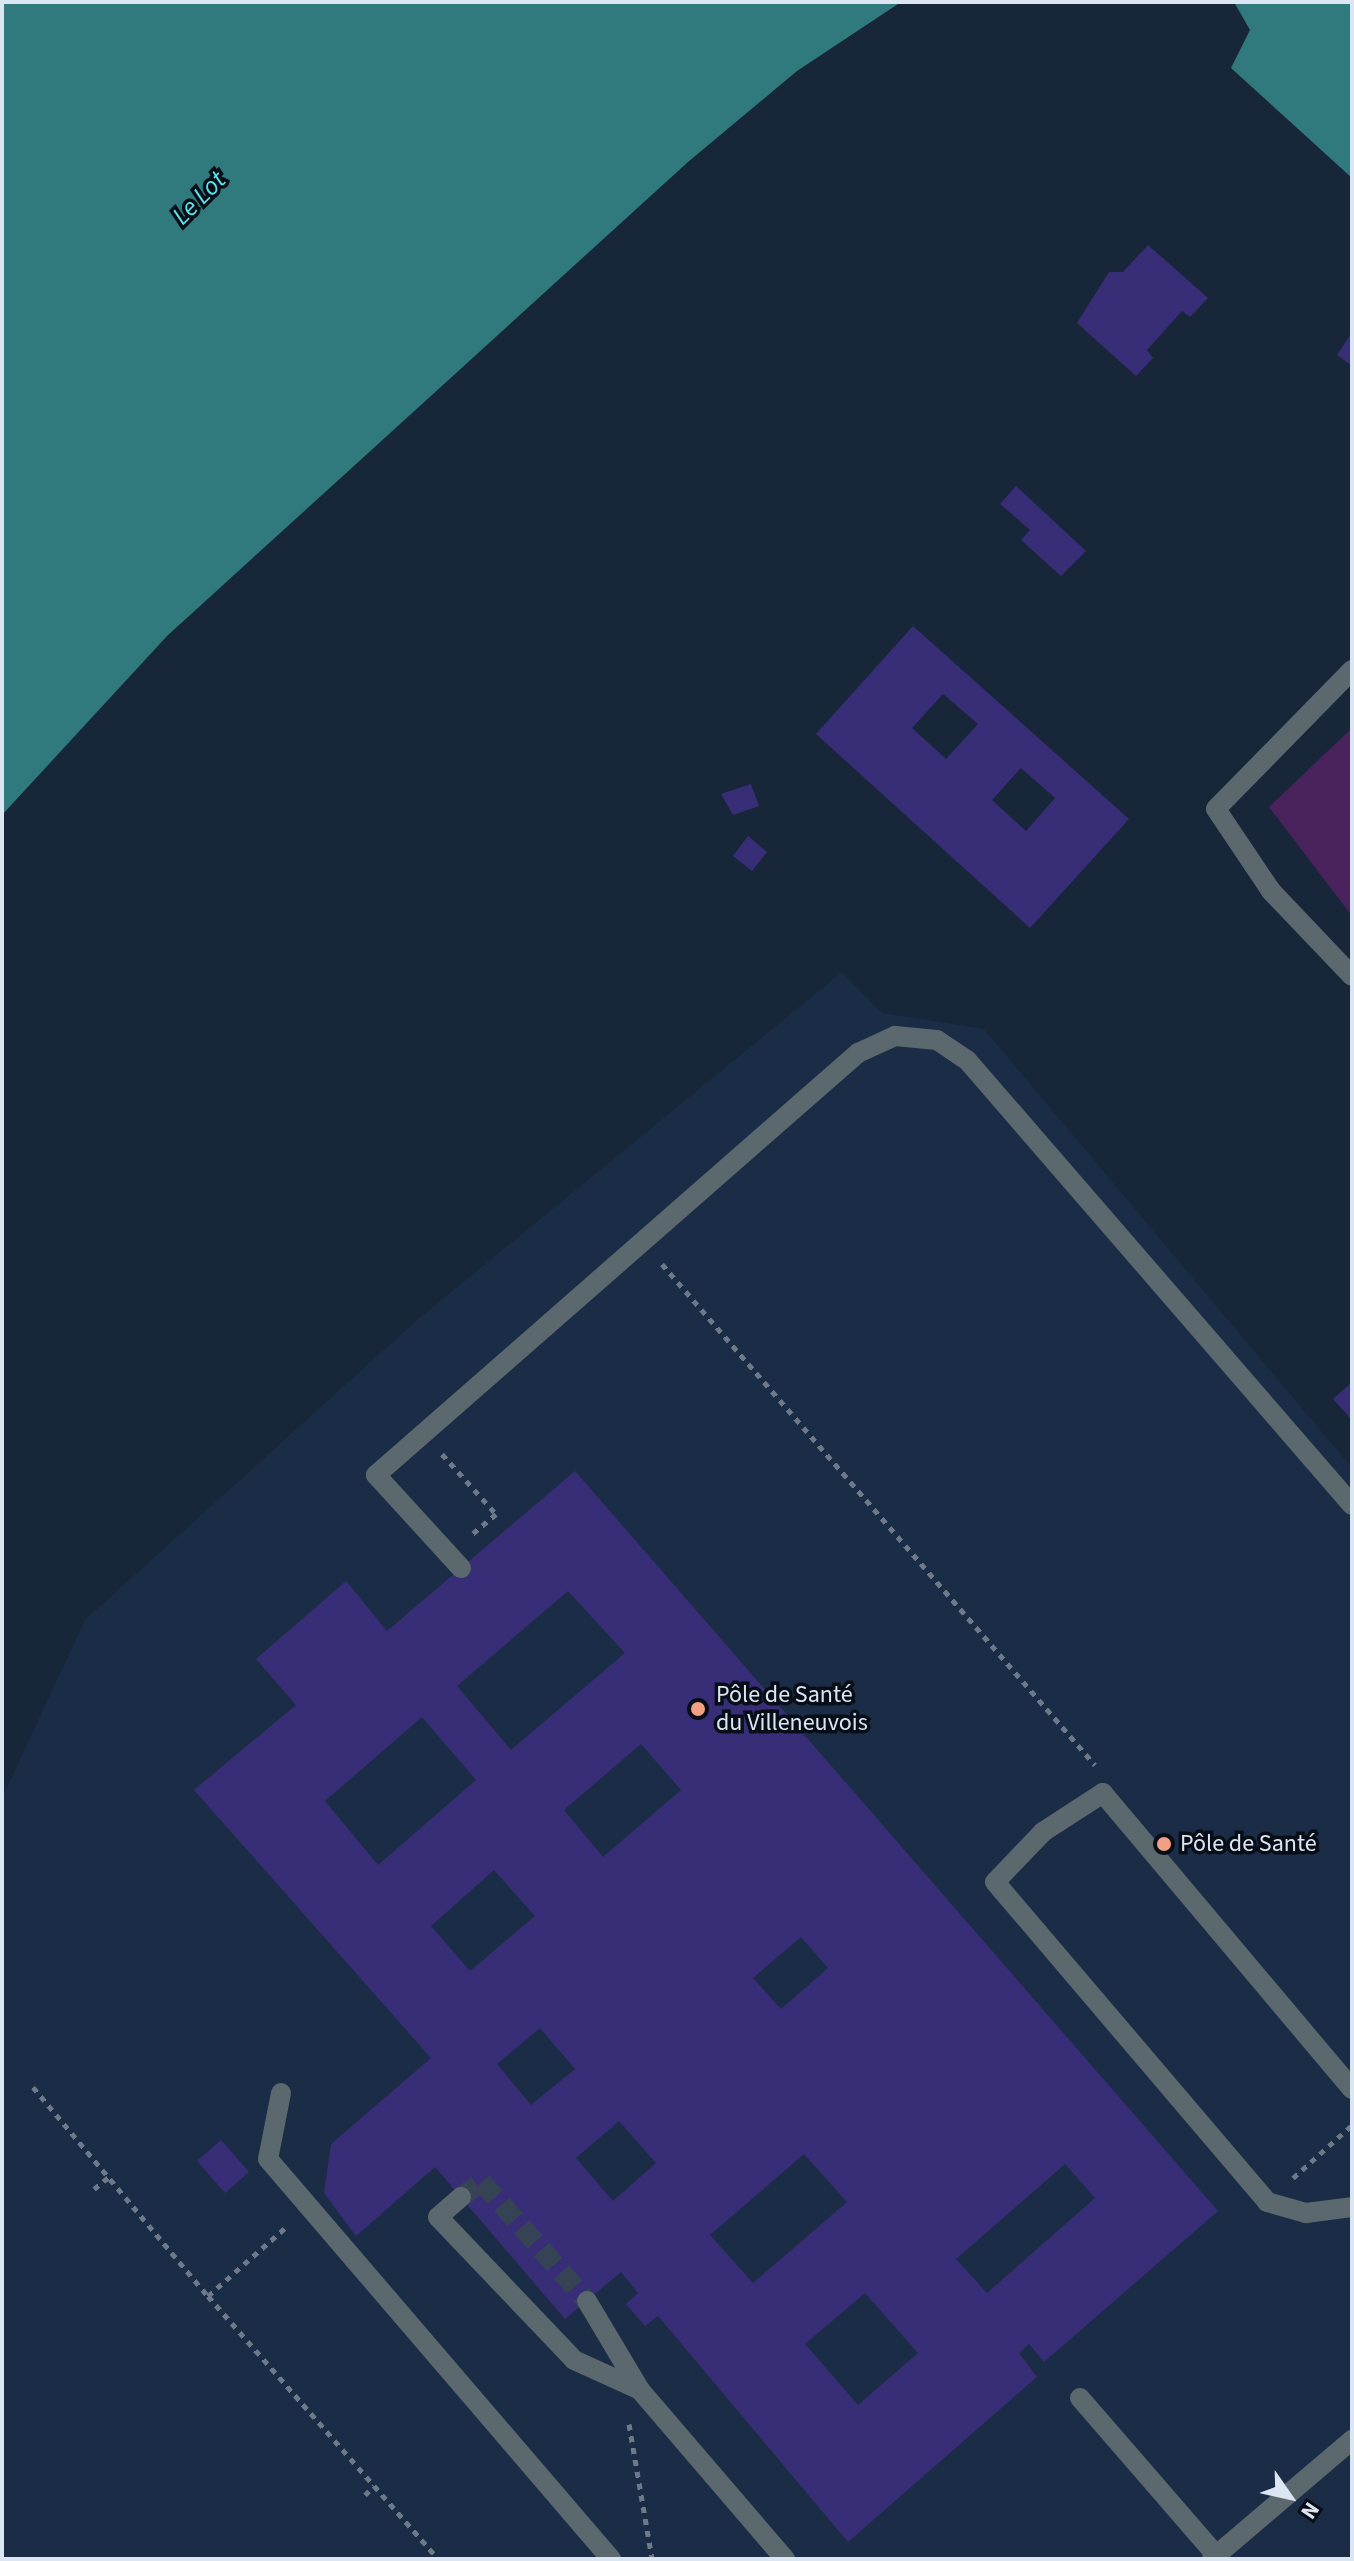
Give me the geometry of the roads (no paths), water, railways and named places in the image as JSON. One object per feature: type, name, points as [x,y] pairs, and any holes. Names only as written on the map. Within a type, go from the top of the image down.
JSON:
[{"type":"street","points":[[1352,670],[1216,809],[1271,891],[1352,976]]},
{"type":"street","points":[[454,1561],[376,1475],[858,1053],[895,1036],[937,1040],[967,1060],[1352,1505]]},
{"type":"street","points":[[1352,2089],[1103,1793],[1043,1832],[995,1882],[1267,2202],[1306,2213],[1352,2207]]},
{"type":"street","points":[[281,2093],[268,2159],[611,2559]]},
{"type":"street","points":[[461,2197],[438,2217],[574,2360],[640,2390]]},
{"type":"street","points":[[587,2301],[640,2390],[785,2559]]},
{"type":"street","points":[[1080,2398],[1214,2557],[1352,2440]]},
{"type":"water","name":"Le Lot","points":[[2,2],[901,2],[797,71],[688,162],[167,636],[2,815]]},
{"type":"water","points":[[1234,2],[1352,2],[1352,178],[1231,68],[1250,30]]},
{"type":"tunnel","points":[[461,2197],[482,2182],[587,2301]]},
{"type":"place","name":"Pôle de Santé du Villeneuvois","points":[[698,1709]]},
{"type":"place","name":"Pôle de Santé","points":[[1164,1844]]}]
